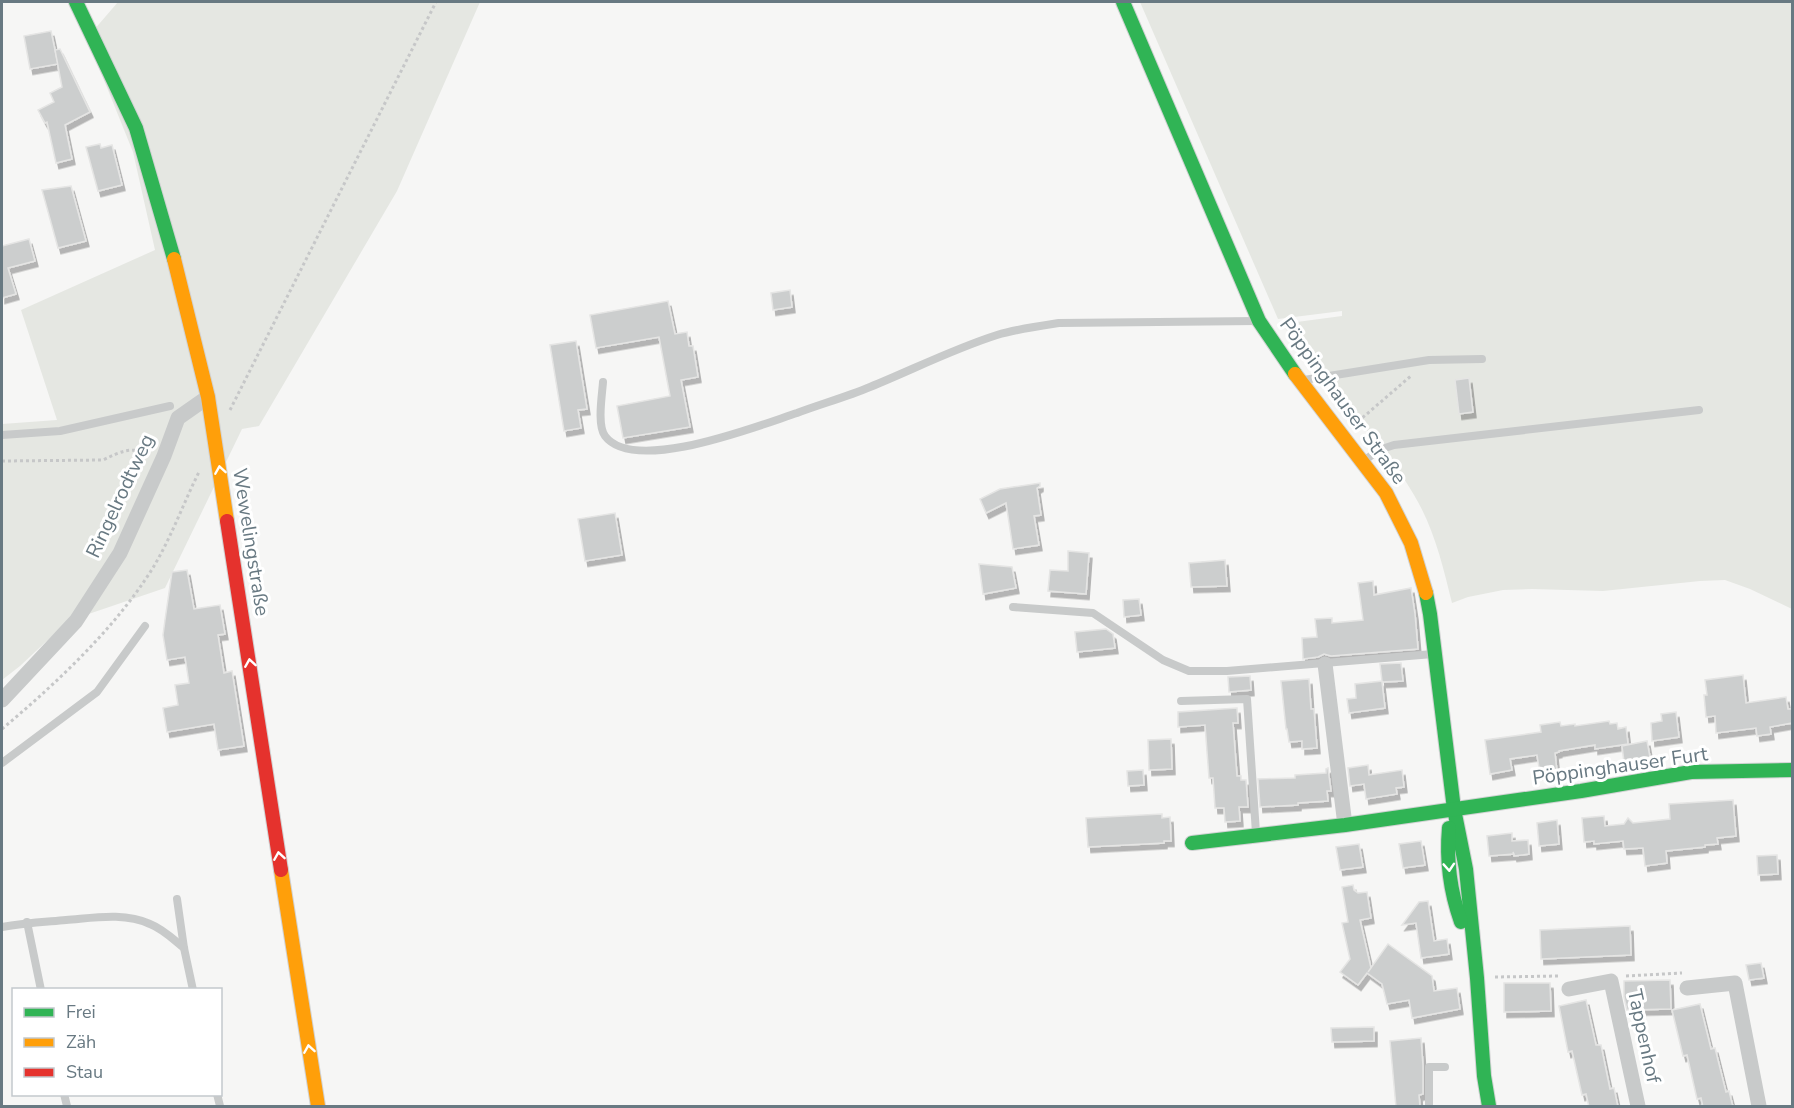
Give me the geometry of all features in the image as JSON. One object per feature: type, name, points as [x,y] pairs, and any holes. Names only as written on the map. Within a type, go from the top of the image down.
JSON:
[{"type":"street","name":"Wewelingstraße","points":[[76,2],[136,128],[171,246],[208,397],[318,1107]]},
{"type":"street","name":"Pöppinghauser Straße","points":[[1123,2],[1259,321],[1299,381],[1386,492],[1411,543],[1431,614],[1454,809],[1466,869],[1484,1076],[1489,1107]]},
{"type":"street","name":"Ringelrodtweg","points":[[2,700],[76,621],[120,553],[164,456],[178,418],[208,397]]},
{"type":"street","points":[[1325,664],[1345,825]]},
{"type":"street","name":"Pöppinghauser Furt","points":[[1454,809],[1581,791],[1691,772],[1792,770]]},
{"type":"street","points":[[1192,843],[1345,825],[1454,809]]},
{"type":"street","name":"Tappenhof","points":[[1569,989],[1611,981],[1638,1107]]},
{"type":"street","points":[[1687,988],[1735,983],[1759,1107]]},
{"type":"lane","points":[[603,382],[601,417],[605,436],[618,446],[632,450],[669,450],[736,433],[869,388],[999,334],[1059,323],[1259,321]]},
{"type":"lane","points":[[1299,381],[1429,360],[1482,358]]},
{"type":"lane","points":[[2,435],[60,431],[170,406]]},
{"type":"lane","points":[[1362,462],[1378,450],[1394,445],[1699,411]]},
{"type":"lane","points":[[1013,608],[1093,613],[1163,660],[1189,671],[1227,671],[1435,654]]},
{"type":"lane","points":[[2,763],[97,692],[145,626]]},
{"type":"lane","points":[[1181,701],[1247,699],[1256,836]]},
{"type":"lane","points":[[177,899],[193,988]]},
{"type":"lane","points":[[2,927],[27,922],[104,917],[135,919],[166,932],[184,948]]},
{"type":"lane","points":[[27,922],[41,988]]},
{"type":"lane","points":[[1429,1107],[1429,1067],[1445,1066]]},
{"type":"path","points":[[226,417],[436,2]]},
{"type":"path","points":[[2,461],[103,460],[134,449],[164,456]]},
{"type":"path","points":[[2,729],[80,658],[146,579],[200,471]]},
{"type":"path","points":[[1611,981],[1616,976],[1684,973],[1687,988]]},
{"type":"path","points":[[1477,978],[1566,976],[1569,989]]},
{"type":"shaded area","points":[[118,2],[480,2],[397,191],[259,426],[242,429],[165,588],[68,621],[2,680],[2,424],[57,420],[21,310],[155,250],[133,152],[87,38]]},
{"type":"shaded area","points":[[1140,2],[1792,2],[1792,609],[1725,580],[1603,591],[1503,590],[1468,597],[1452,603],[1432,534],[1405,480],[1384,451],[1326,383],[1282,324],[1342,316],[1342,311],[1278,319]]},
{"type":"building","points":[[51,31],[58,64],[30,69],[24,36]]},
{"type":"building","points":[[60,49],[90,112],[65,125],[72,159],[56,163],[47,122],[45,123],[38,110],[54,102],[50,93],[62,87],[55,50]]},
{"type":"building","points":[[100,144],[101,148],[112,145],[122,185],[98,191],[86,147]]},
{"type":"building","points":[[71,186],[86,241],[58,248],[42,190]]},
{"type":"building","points":[[29,239],[35,261],[8,268],[16,294],[2,298],[2,246]]},
{"type":"building","points":[[790,290],[792,307],[773,310],[771,293]]},
{"type":"building","points":[[668,301],[675,334],[687,332],[689,346],[693,346],[698,377],[681,380],[690,427],[623,438],[617,406],[670,396],[659,337],[596,348],[590,315]]},
{"type":"building","points":[[576,341],[587,409],[578,410],[581,428],[564,431],[550,345]]},
{"type":"building","points":[[1469,378],[1473,412],[1459,414],[1455,380]]},
{"type":"building","points":[[1040,483],[1037,488],[1041,515],[1034,516],[1039,545],[1013,549],[1006,503],[986,513],[980,499],[1000,489]]},
{"type":"building","points":[[615,513],[622,555],[585,561],[578,519]]},
{"type":"building","points":[[1068,551],[1089,553],[1086,594],[1048,591],[1050,570],[1068,571]]},
{"type":"building","points":[[1225,560],[1227,586],[1191,587],[1189,563]]},
{"type":"building","points":[[979,564],[1012,567],[1016,588],[983,594]]},
{"type":"building","points":[[187,570],[194,609],[220,605],[225,634],[218,635],[224,673],[232,671],[244,746],[218,750],[214,724],[167,732],[163,708],[178,705],[175,685],[189,683],[185,657],[167,660],[163,635],[172,572]]},
{"type":"building","points":[[1373,581],[1374,595],[1411,588],[1418,649],[1331,656],[1324,654],[1303,659],[1302,638],[1317,637],[1315,619],[1332,618],[1332,623],[1363,620],[1358,583]]},
{"type":"building","points":[[1139,599],[1141,615],[1124,617],[1123,600]]},
{"type":"building","points":[[1106,629],[1113,634],[1115,648],[1077,652],[1075,632]]},
{"type":"building","points":[[1401,663],[1403,681],[1382,682],[1385,708],[1349,713],[1347,699],[1356,698],[1355,684],[1382,681],[1380,664]]},
{"type":"building","points":[[1743,675],[1746,703],[1786,697],[1788,709],[1792,709],[1792,723],[1770,727],[1771,734],[1757,736],[1756,728],[1716,733],[1715,716],[1706,717],[1705,680]]},
{"type":"building","points":[[1250,676],[1251,690],[1229,692],[1228,677]]},
{"type":"building","points":[[1309,679],[1317,748],[1302,749],[1302,741],[1289,742],[1281,681]]},
{"type":"building","points":[[1237,708],[1238,723],[1233,723],[1237,776],[1241,776],[1241,780],[1246,780],[1248,807],[1239,807],[1240,821],[1225,822],[1224,808],[1215,808],[1213,778],[1209,778],[1205,725],[1178,727],[1178,712]]},
{"type":"building","points":[[1676,712],[1679,737],[1652,741],[1651,723],[1662,721],[1661,714]]},
{"type":"building","points":[[1609,721],[1610,724],[1617,723],[1618,729],[1626,727],[1628,744],[1595,749],[1595,745],[1559,751],[1555,753],[1557,772],[1540,774],[1537,755],[1510,759],[1512,770],[1490,774],[1485,740],[1541,732],[1540,725],[1560,722],[1561,726],[1575,724],[1575,726]]},
{"type":"building","points":[[1171,739],[1172,769],[1149,770],[1148,740]]},
{"type":"building","points":[[1647,741],[1650,757],[1624,762],[1622,746]]},
{"type":"building","points":[[1368,765],[1369,775],[1402,770],[1404,787],[1396,788],[1397,794],[1366,799],[1364,784],[1350,786],[1348,768]]},
{"type":"building","points":[[1328,768],[1331,791],[1327,791],[1328,801],[1260,807],[1258,779],[1295,778],[1295,775],[1326,773]]},
{"type":"building","points":[[1143,770],[1144,785],[1128,786],[1127,771]]},
{"type":"building","points":[[1733,800],[1736,836],[1717,838],[1718,844],[1705,845],[1705,847],[1666,851],[1667,863],[1645,866],[1643,848],[1624,849],[1623,841],[1594,844],[1594,841],[1584,842],[1582,818],[1604,816],[1605,826],[1624,824],[1628,818],[1633,823],[1670,819],[1669,804]]},
{"type":"building","points":[[1162,814],[1162,818],[1170,817],[1171,841],[1088,847],[1086,818]]},
{"type":"building","points":[[1557,820],[1559,844],[1539,846],[1537,823]]},
{"type":"building","points":[[1512,833],[1512,841],[1528,840],[1529,854],[1489,856],[1487,836]]},
{"type":"building","points":[[1421,841],[1425,865],[1403,868],[1399,844]]},
{"type":"building","points":[[1359,844],[1363,867],[1340,870],[1336,847]]},
{"type":"building","points":[[1777,855],[1778,874],[1758,875],[1757,856]]},
{"type":"building","points":[[1353,885],[1354,890],[1358,893],[1367,892],[1371,918],[1360,920],[1371,968],[1388,944],[1432,976],[1434,991],[1457,988],[1460,1009],[1412,1018],[1409,1000],[1387,1004],[1382,984],[1367,973],[1358,985],[1340,972],[1350,959],[1342,923],[1348,922],[1342,887]]},
{"type":"building","points":[[1428,901],[1434,941],[1447,939],[1449,954],[1421,958],[1416,923],[1402,925],[1419,902]]},
{"type":"building","points":[[1630,926],[1631,955],[1541,959],[1540,930]]},
{"type":"building","points":[[1761,963],[1764,978],[1749,980],[1746,965]]},
{"type":"building","points":[[1670,980],[1671,1009],[1627,1010],[1624,981]]},
{"type":"building","points":[[1504,983],[1550,983],[1551,1011],[1504,1012]]},
{"type":"building","points":[[1586,1000],[1596,1045],[1601,1045],[1610,1089],[1614,1088],[1618,1107],[1589,1107],[1586,1094],[1582,1095],[1572,1051],[1568,1052],[1559,1006]]},
{"type":"building","points":[[1700,1004],[1711,1049],[1715,1048],[1726,1092],[1729,1091],[1733,1107],[1703,1107],[1701,1098],[1697,1099],[1687,1055],[1683,1056],[1672,1010]]},
{"type":"building","points":[[1374,1027],[1374,1041],[1332,1042],[1331,1028]]},
{"type":"building","points":[[1421,1038],[1423,1094],[1419,1095],[1420,1107],[1396,1107],[1390,1041]]},
{"type":"traffic: fast","points":[[76,2],[136,128],[174,259]]},
{"type":"traffic: fast","points":[[1123,2],[1259,321],[1295,374]]},
{"type":"traffic: fast","points":[[1426,593],[1454,809],[1466,869],[1484,1076],[1489,1106]]},
{"type":"traffic: fast","points":[[1192,843],[1345,825],[1581,791],[1691,772],[1792,770]]},
{"type":"traffic: fast","points":[[1449,828],[1450,876],[1461,922]]},
{"type":"traffic: slow","points":[[174,259],[208,397],[227,521]]},
{"type":"traffic: slow","points":[[1295,374],[1386,493],[1411,543],[1426,593]]},
{"type":"traffic: slow","points":[[281,870],[318,1106]]},
{"type":"traffic: jam","points":[[227,521],[281,870]]}]
